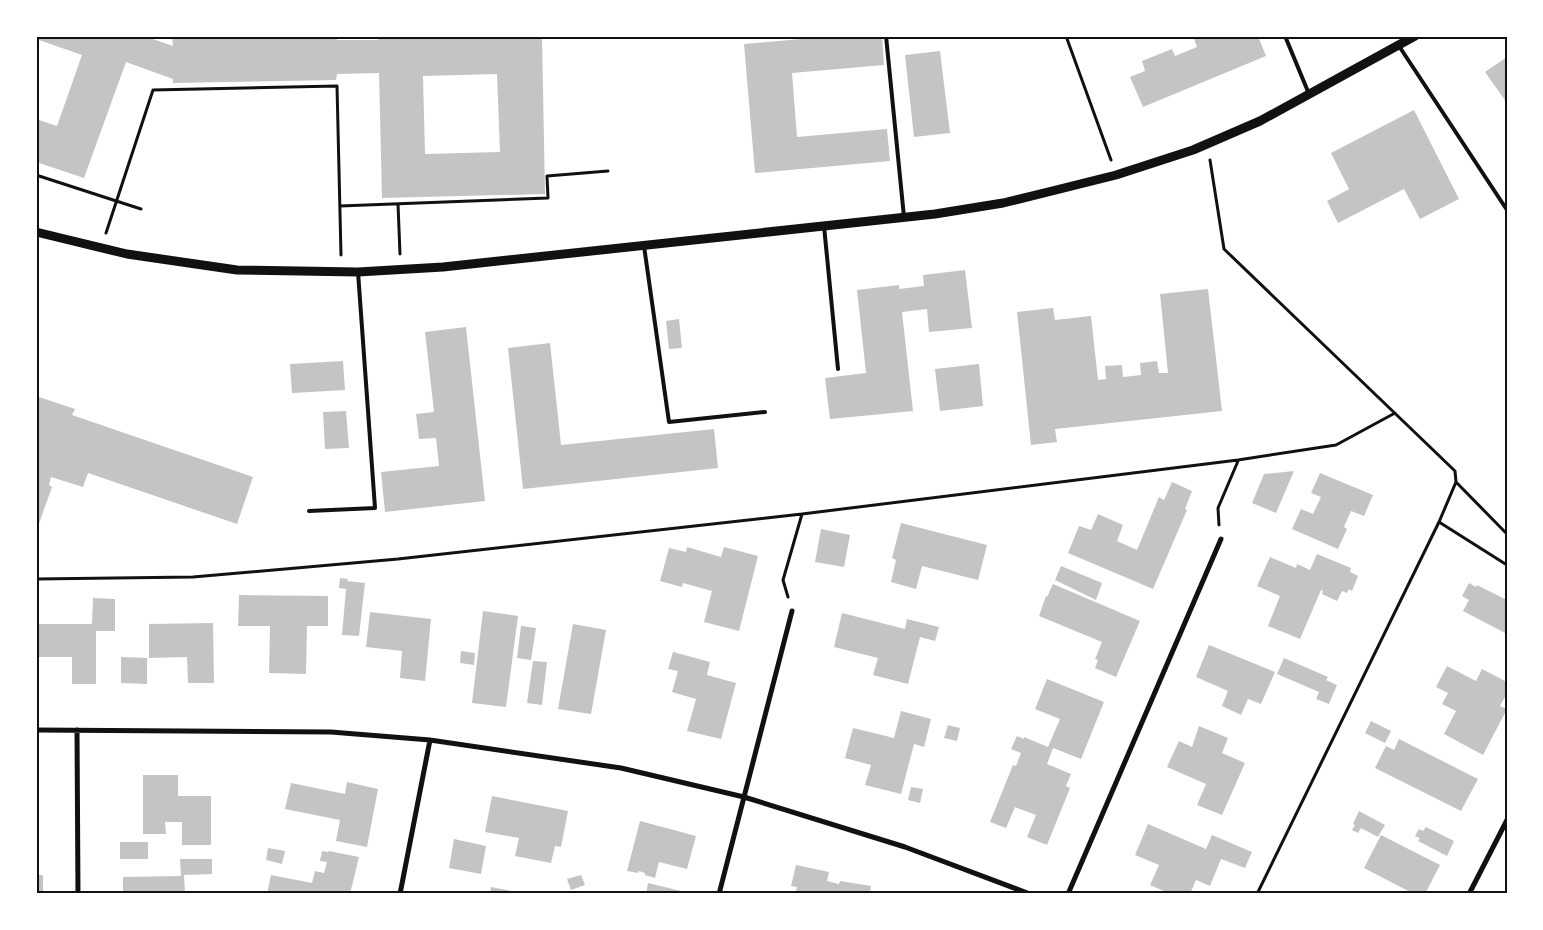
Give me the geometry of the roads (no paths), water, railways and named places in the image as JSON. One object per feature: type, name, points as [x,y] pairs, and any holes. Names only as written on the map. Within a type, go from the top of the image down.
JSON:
[{"type":"street","points":[[36,232],[127,254],[238,270],[358,272],[443,267],[644,246],[904,217],[1003,203],[1116,175],[1207,144],[1310,95],[1416,36]]},
{"type":"street","points":[[1068,894],[1221,539]]},
{"type":"street","points":[[719,894],[792,611]]},
{"type":"street","points":[[36,730],[331,732],[430,740],[621,768],[744,797],[905,847],[1030,894]]},
{"type":"street","points":[[77,730],[78,894]]},
{"type":"street","points":[[400,894],[430,740]]},
{"type":"street","points":[[1469,894],[1507,820]]},
{"type":"lane","points":[[886,36],[904,217]]},
{"type":"lane","points":[[1284,36],[1310,95]]},
{"type":"lane","points":[[1399,46],[1507,210]]},
{"type":"lane","points":[[824,226],[838,369]]},
{"type":"lane","points":[[644,246],[669,422],[765,412]]},
{"type":"lane","points":[[309,511],[375,508],[358,272]]}]
